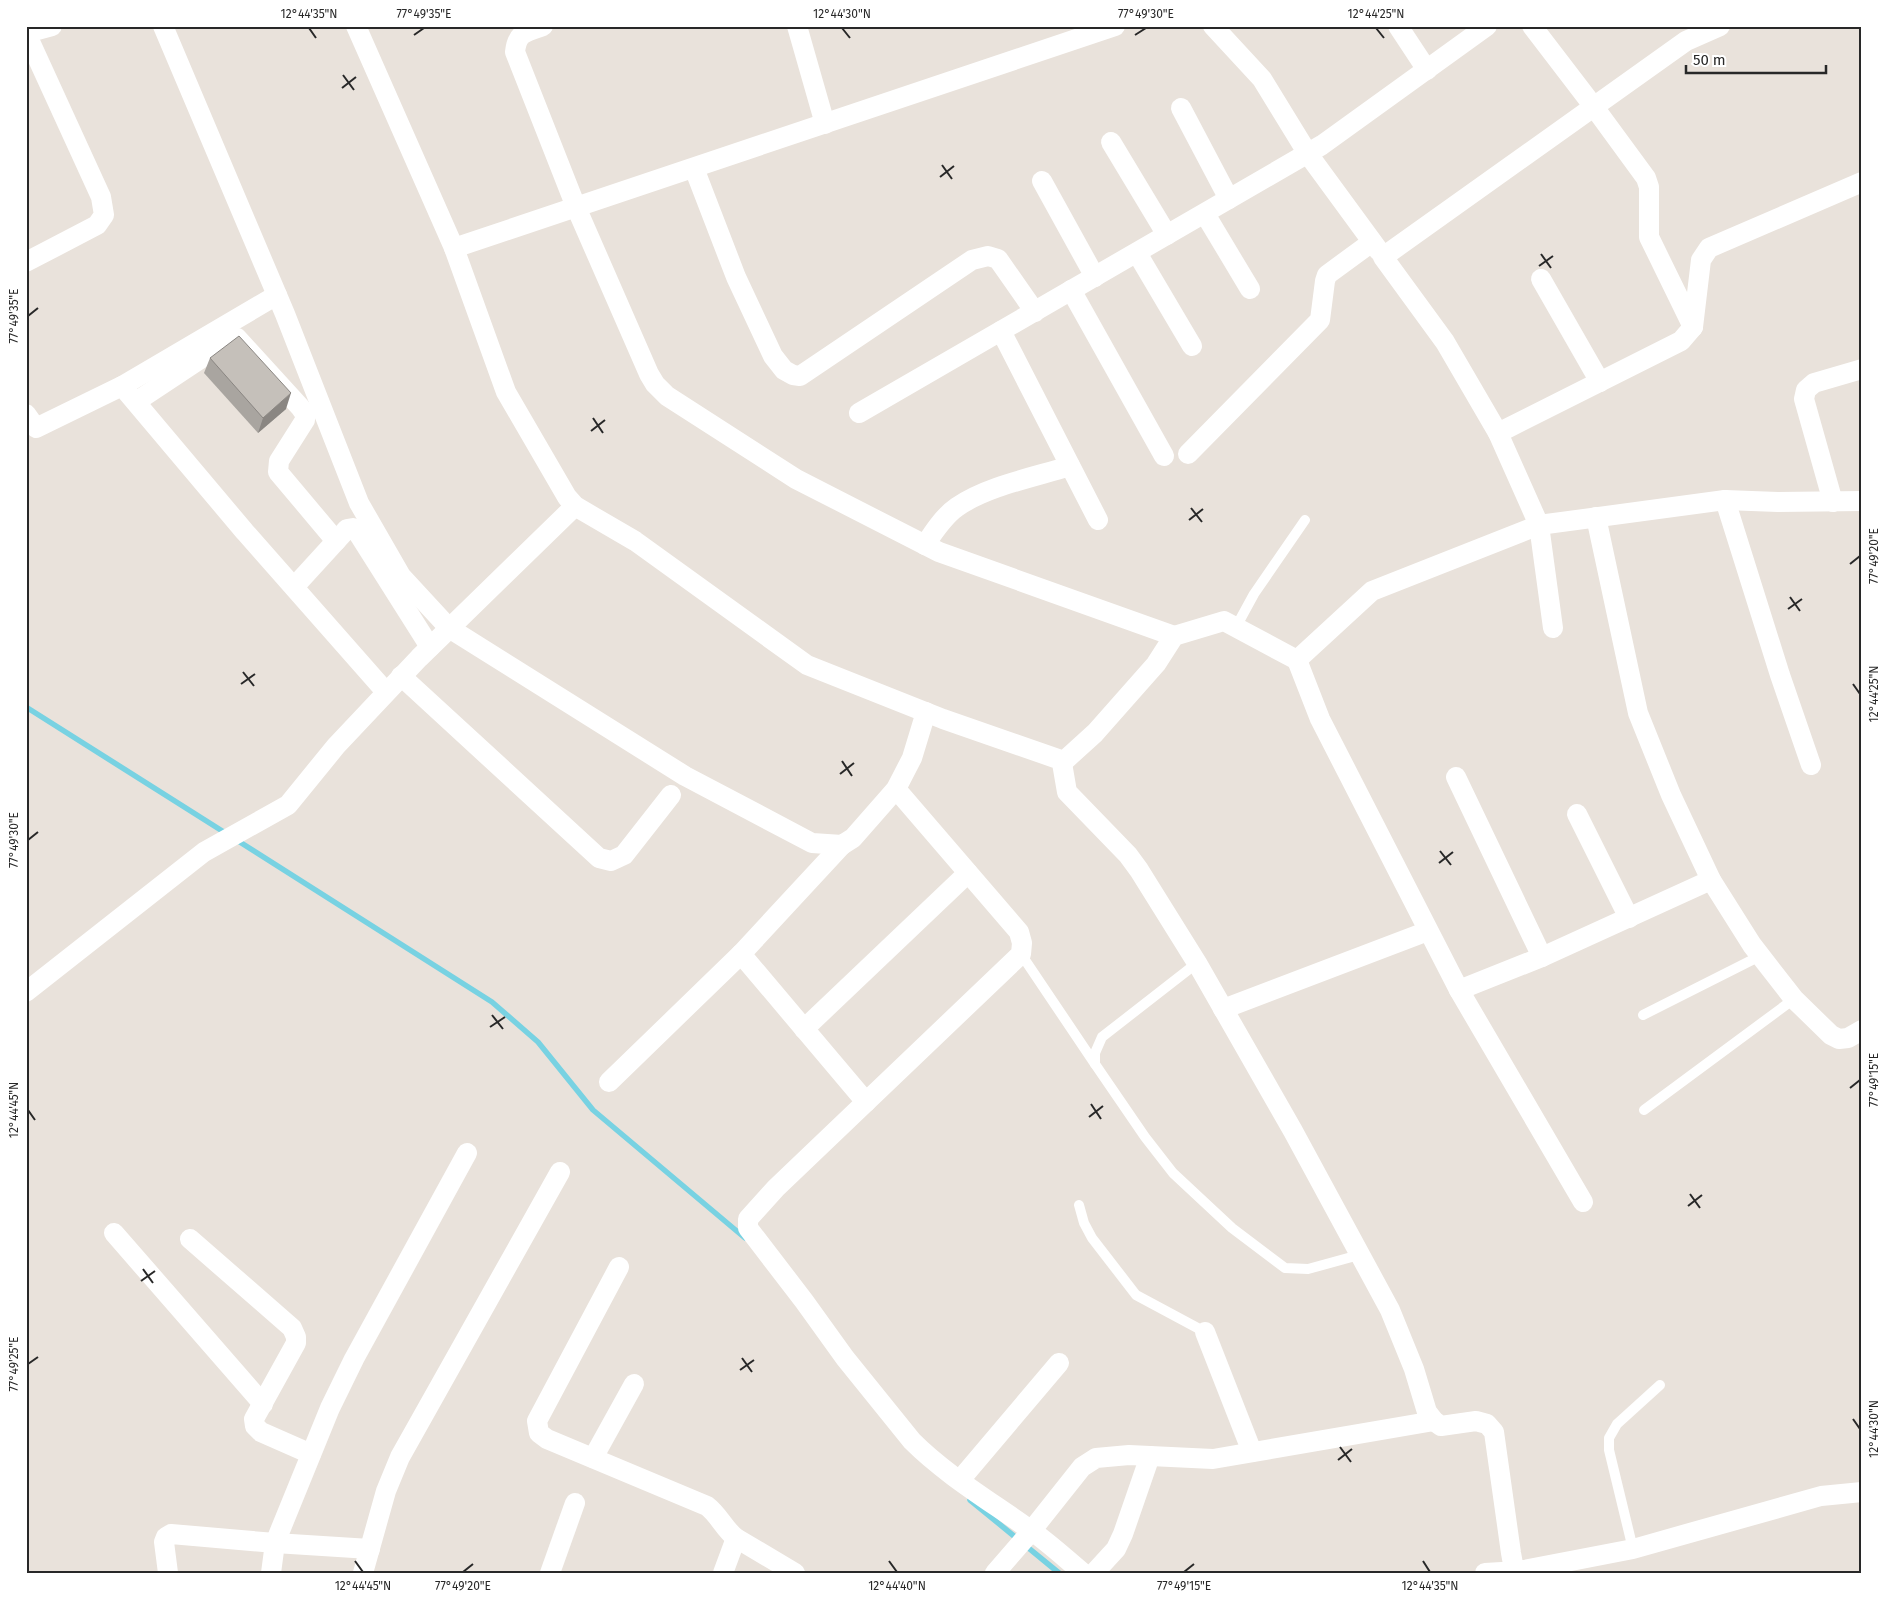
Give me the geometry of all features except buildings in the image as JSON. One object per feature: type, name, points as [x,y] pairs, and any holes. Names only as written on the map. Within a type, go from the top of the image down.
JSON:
[{"type":"street","points":[[26,262],[97,225],[104,215],[101,197],[26,33],[52,26]]},
{"type":"street","points":[[163,26],[276,295],[359,503],[401,576],[449,628],[686,776],[812,843],[842,846]]},
{"type":"street","points":[[356,26],[454,248],[506,392],[567,498],[575,506],[634,541],[807,665],[1062,763],[1067,792],[1128,854],[1197,963],[1293,1131],[1390,1310],[1405,1345],[1427,1412],[1441,1426],[1476,1421],[1488,1424],[1494,1432],[1511,1553],[1513,1564],[1519,1572]]},
{"type":"street","points":[[543,26],[522,34],[516,42],[515,52],[576,207],[655,384],[667,396],[796,479],[939,552],[1174,636],[1224,621],[1297,660],[1320,719],[1459,990],[1583,1202]]},
{"type":"street","points":[[797,26],[825,124]]},
{"type":"street","points":[[454,248],[1115,26]]},
{"type":"street","points":[[1213,26],[1262,79],[1308,154],[1444,342],[1498,433],[1539,525],[1553,628]]},
{"type":"street","points":[[1398,26],[1427,70]]},
{"type":"street","points":[[859,413],[1308,154],[1487,26]]},
{"type":"street","points":[[1532,26],[1594,106],[1646,178],[1649,187],[1649,238],[1693,326]]},
{"type":"street","points":[[1188,454],[1320,320],[1327,275],[1378,249],[1594,106],[1686,41],[1720,26]]},
{"type":"street","points":[[1181,108],[1229,199]]},
{"type":"street","points":[[1111,142],[1167,236]]},
{"type":"street","points":[[694,168],[736,277],[773,356],[784,370],[793,375],[800,376],[972,260],[988,256],[998,259],[1035,312]]},
{"type":"street","points":[[1042,181],[1095,277]]},
{"type":"street","points":[[1498,433],[1681,341],[1693,326],[1701,260],[1710,248],[1862,182]]},
{"type":"street","points":[[1205,214],[1250,289]]},
{"type":"street","points":[[1137,253],[1192,346]]},
{"type":"street","points":[[1541,279],[1600,382]]},
{"type":"street","points":[[1071,290],[1164,456]]},
{"type":"street","points":[[30,426],[122,386],[276,295]]},
{"type":"street","points":[[1001,331],[1098,520]]},
{"type":"street","points":[[137,402],[229,340],[237,338],[305,414],[305,420],[279,461],[278,472],[336,541]]},
{"type":"street","points":[[1833,502],[1804,399],[1806,390],[1814,383],[1862,369]]},
{"type":"street","points":[[122,386],[244,532],[386,692]]},
{"type":"street","points":[[925,545],[939,524],[956,507],[981,494],[1070,466]]},
{"type":"street","points":[[1725,500],[1780,675],[1811,765]]},
{"type":"street","points":[[1297,660],[1372,592],[1539,525],[1725,500],[1778,502],[1862,501]]},
{"type":"street","points":[[26,992],[204,852],[288,805],[336,746],[401,676],[575,506]]},
{"type":"street","points":[[1596,517],[1638,713],[1671,795],[1712,880],[1760,956],[1794,999],[1831,1035],[1839,1039],[1848,1038],[1862,1030]]},
{"type":"street","points":[[294,587],[347,529],[352,528],[356,530],[430,647]]},
{"type":"street","points":[[1062,763],[1095,733],[1156,664],[1174,636]]},
{"type":"street","points":[[401,676],[599,858],[611,861],[624,855],[671,795]]},
{"type":"street","points":[[609,1082],[741,954],[842,846],[853,838],[896,789],[912,758],[926,712]]},
{"type":"street","points":[[1456,777],[1542,957]]},
{"type":"street","points":[[896,789],[1019,932],[1022,943],[1021,954],[776,1188],[748,1219],[748,1228],[845,1358],[924,1453],[1083,1573]]},
{"type":"street","points":[[1577,814],[1629,918]]},
{"type":"street","points":[[804,1029],[968,874]]},
{"type":"street","points":[[1459,990],[1542,957],[1712,880]]},
{"type":"street","points":[[1223,1009],[1428,930]]},
{"type":"street","points":[[741,954],[866,1102]]},
{"type":"street","points":[[271,1573],[276,1543],[330,1408],[354,1359],[467,1153]]},
{"type":"street","points":[[363,1573],[386,1491],[408,1442],[560,1172]]},
{"type":"street","points":[[114,1233],[263,1404]]},
{"type":"street","points":[[190,1239],[292,1328],[296,1336],[296,1343],[254,1419],[256,1426],[261,1432],[310,1454]]},
{"type":"street","points":[[618,1267],[537,1421],[539,1433],[547,1439],[708,1506],[713,1510],[728,1532],[795,1573]]},
{"type":"street","points":[[1206,1332],[1252,1452]]},
{"type":"street","points":[[960,1480],[1059,1363]]},
{"type":"street","points":[[593,1458],[634,1384]]},
{"type":"street","points":[[994,1573],[1030,1533],[1082,1467],[1096,1458],[1129,1455],[1213,1459],[1434,1421]]},
{"type":"street","points":[[1094,1573],[1116,1549],[1150,1456]]},
{"type":"street","points":[[1485,1573],[1519,1572],[1634,1549],[1821,1496],[1862,1492]]},
{"type":"street","points":[[550,1573],[575,1503]]},
{"type":"street","points":[[168,1573],[164,1542],[166,1537],[171,1534],[370,1550]]},
{"type":"street","points":[[723,1573],[736,1538]]},
{"type":"lane","points":[[1236,627],[1254,594],[1305,520]]},
{"type":"lane","points":[[1021,954],[1145,1137],[1173,1173],[1232,1228],[1285,1268],[1308,1269],[1359,1255]]},
{"type":"lane","points":[[1643,1015],[1760,956]]},
{"type":"lane","points":[[1095,1064],[1095,1053],[1102,1037],[1197,963]]},
{"type":"lane","points":[[1644,1110],[1794,999]]},
{"type":"lane","points":[[1079,1205],[1084,1223],[1092,1238],[1136,1295],[1206,1332]]},
{"type":"lane","points":[[1634,1549],[1609,1450],[1609,1438],[1617,1424],[1660,1385]]},
{"type":"waterway","points":[[26,707],[227,834]]},
{"type":"waterway","points":[[235,839],[492,1002],[538,1042],[593,1110],[745,1238]]},
{"type":"waterway","points":[[970,1500],[1059,1573]]}]
